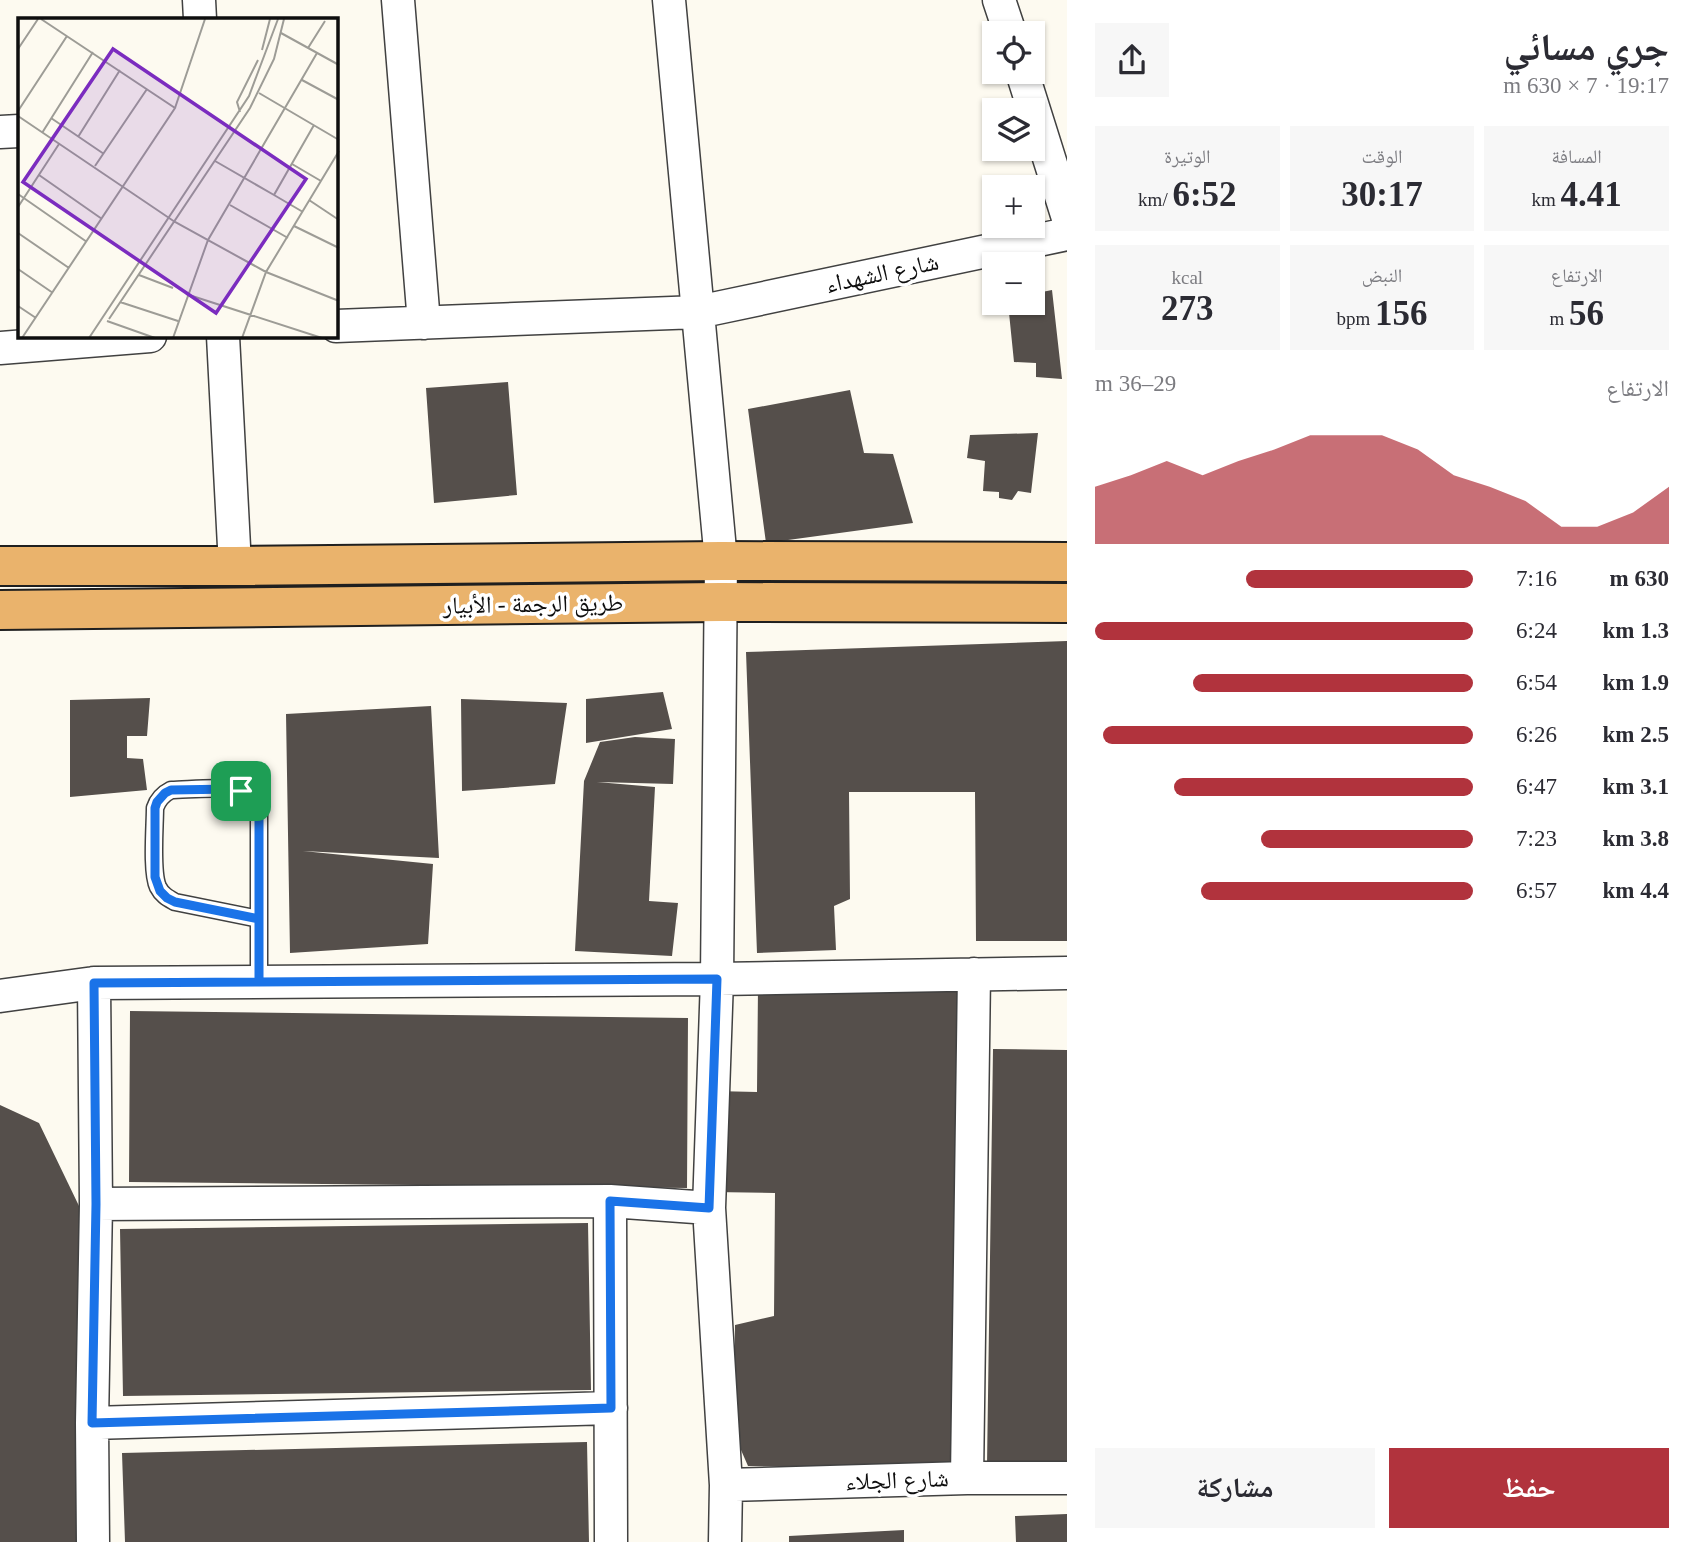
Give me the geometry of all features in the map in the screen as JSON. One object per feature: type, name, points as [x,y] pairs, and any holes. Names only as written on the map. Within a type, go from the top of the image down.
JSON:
[{"type":"highway","name":"طريق الرجمة - الأبيار","points":[[0,566],[721,561],[1067,562]]},
{"type":"highway","name":"طريق الرجمة - الأبيار","points":[[0,610],[721,602],[1067,603]]},
{"type":"street","points":[[199,0],[200,18]]},
{"type":"street","points":[[398,0],[424,323]]},
{"type":"street","points":[[669,0],[721,561],[717,979],[709,1208],[726,1485],[725,1542]]},
{"type":"street","points":[[999,0],[1006,21]]},
{"type":"street","points":[[1026,84],[1067,215]]},
{"type":"street","points":[[0,132],[18,131]]},
{"type":"street","name":"شارع الشهداء","points":[[338,326],[698,312],[1067,234]]},
{"type":"street","points":[[0,348],[125,338]]},
{"type":"street","points":[[223,338],[235,566]]},
{"type":"street","points":[[0,996],[94,983],[717,979],[1067,973]]},
{"type":"street","points":[[967,1478],[974,974]]},
{"type":"street","points":[[93,1542],[96,1204],[94,983]]},
{"type":"street","points":[[96,1204],[610,1201],[709,1208]]},
{"type":"street","points":[[610,1201],[611,1542]]},
{"type":"street","points":[[92,1423],[611,1408]]},
{"type":"street","name":"شارع الجلاء","points":[[726,1485],[967,1478],[1067,1479]]},
{"type":"lane","points":[[259,919],[175,902],[160,891],[155,877],[155,808],[165,793],[171,790],[232,789],[248,796],[255,804],[259,814],[259,919],[259,982]]},
{"type":"building","points":[[1052,290],[1062,379],[1036,377],[1036,363],[1014,362],[1009,315],[1045,315],[1045,291]]},
{"type":"building","points":[[508,382],[517,495],[434,503],[426,388]]},
{"type":"building","points":[[850,390],[864,453],[893,454],[913,523],[766,543],[748,409]]},
{"type":"building","points":[[1038,433],[1031,493],[1018,491],[1012,500],[999,498],[999,492],[983,491],[985,461],[967,458],[970,435]]},
{"type":"building","points":[[1067,641],[1067,941],[976,941],[975,792],[849,792],[850,899],[834,906],[836,950],[757,953],[746,652]]},
{"type":"building","points":[[663,692],[672,729],[586,743],[586,699]]},
{"type":"building","points":[[150,698],[147,736],[127,736],[127,758],[143,759],[147,790],[70,797],[70,700]]},
{"type":"building","points":[[461,699],[567,703],[555,784],[462,791]]},
{"type":"building","points":[[431,706],[439,858],[303,851],[433,864],[428,944],[290,953],[286,714]]},
{"type":"building","points":[[635,737],[675,739],[673,784],[597,782],[655,787],[649,901],[678,903],[672,956],[575,951],[584,781],[600,742]]},
{"type":"building","points":[[758,987],[965,990],[962,1469],[748,1466],[734,1434],[735,1325],[774,1316],[775,1193],[713,1192],[714,1091],[757,1092]]},
{"type":"building","points":[[130,1011],[688,1018],[687,1188],[129,1182]]},
{"type":"building","points":[[993,1049],[1067,1050],[1067,1467],[987,1466]]},
{"type":"building","points":[[0,1105],[39,1123],[79,1206],[79,1542],[0,1542]]},
{"type":"building","points":[[588,1223],[591,1390],[123,1396],[120,1229]]},
{"type":"building","points":[[587,1442],[589,1542],[125,1542],[122,1453]]},
{"type":"building","points":[[1067,1514],[1067,1542],[1016,1542],[1015,1516]]},
{"type":"building","points":[[904,1530],[904,1542],[789,1542],[789,1536]]},
{"type":"route","points":[[241,791],[171,790],[160,797],[155,808],[155,877],[160,891],[175,902],[259,919],[259,982],[717,979],[709,1208],[610,1201],[611,1408],[92,1423],[96,1204],[94,983],[259,982],[259,814],[255,804],[241,791]]}]
